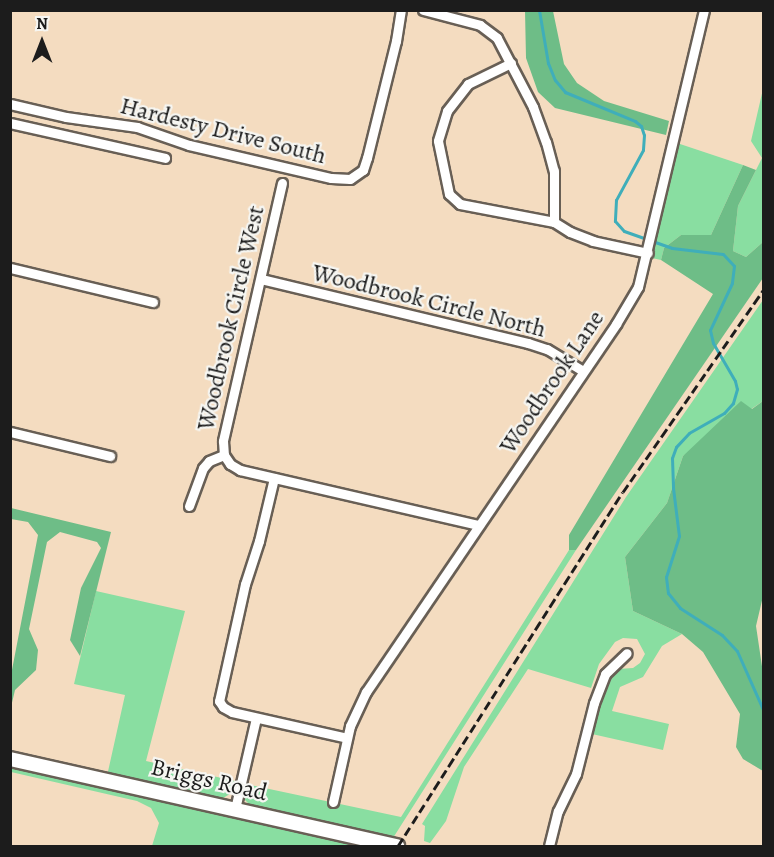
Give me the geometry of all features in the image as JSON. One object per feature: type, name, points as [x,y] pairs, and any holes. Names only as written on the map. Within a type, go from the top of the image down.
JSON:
[{"type":"street","name":"Hardesty Drive South","points":[[10,104],[66,117],[137,127],[189,146],[343,180],[355,177],[363,170],[396,41],[401,10]]},
{"type":"street","points":[[423,10],[460,18],[488,30],[497,38],[511,63],[546,142],[554,171],[554,222]]},
{"type":"street","name":"Woodbrook Lane","points":[[333,802],[347,738],[356,709],[366,692],[628,306],[638,286],[704,10]]},
{"type":"street","points":[[511,63],[468,84],[453,101],[439,131],[441,167],[449,194],[460,204],[554,222],[570,232],[593,241],[649,244]]},
{"type":"street","points":[[10,123],[165,158]]},
{"type":"street","name":"Woodbrook Circle West","points":[[282,183],[223,441],[224,455],[235,467],[274,478],[479,525]]},
{"type":"street","points":[[10,268],[153,302]]},
{"type":"street","name":"Woodbrook Circle North","points":[[261,279],[520,340],[547,349],[583,371]]},
{"type":"street","points":[[10,432],[110,456]]},
{"type":"street","points":[[189,506],[203,468],[209,461],[224,455]]},
{"type":"street","points":[[274,478],[259,542],[244,584],[218,698],[226,710],[347,738]]},
{"type":"street","points":[[549,846],[558,812],[576,774],[594,703],[605,674],[627,653]]},
{"type":"street","points":[[235,809],[256,718]]},
{"type":"street","name":"Briggs Road","points":[[10,759],[397,846]]},
{"type":"green space","points":[[525,11],[553,11],[564,64],[577,83],[604,101],[669,121],[666,135],[555,108],[538,92],[526,58]]},
{"type":"green space","points":[[763,89],[763,242],[746,257],[733,251],[738,206],[762,158],[751,141]]},
{"type":"green space","points":[[677,143],[743,165],[711,235],[681,235],[664,248],[661,260],[652,258]]},
{"type":"green space","points":[[743,165],[756,170],[738,206],[733,251],[746,257],[763,242],[763,278],[576,550],[569,550],[569,535],[713,294],[661,260],[664,248],[681,235],[711,235]]},
{"type":"green space","points":[[763,300],[763,401],[683,456],[667,503],[625,557],[633,611],[682,634],[662,646],[643,677],[620,687],[612,711],[669,724],[663,750],[592,734],[610,675],[618,669],[633,668],[640,663],[645,654],[637,639],[623,638],[615,642],[599,664],[591,688],[528,669],[464,767],[446,821],[430,843],[424,841],[425,826],[422,824],[626,497]]},
{"type":"green space","points":[[741,401],[752,409],[763,401],[764,592],[756,626],[763,673],[763,771],[743,759],[736,747],[740,714],[703,652],[682,634],[633,611],[625,557],[667,503],[683,456]]},
{"type":"green space","points":[[11,508],[111,532],[80,656],[70,640],[81,588],[101,548],[97,542],[60,532],[47,542],[29,629],[38,650],[36,670],[15,690],[11,707],[11,675],[38,535],[28,522],[11,519]]},
{"type":"green space","points":[[569,550],[576,550],[393,838],[252,807],[242,797],[246,784],[401,817]]},
{"type":"green space","points":[[96,591],[185,611],[146,761],[235,781],[233,792],[220,800],[107,776],[125,695],[74,684]]},
{"type":"green space","points":[[10,764],[375,846],[152,846],[159,823],[151,808],[137,801],[11,772]]},
{"type":"waterway","points":[[539,10],[548,63],[555,80],[565,92],[635,121],[641,126],[644,135],[643,150],[616,200],[615,221],[624,231],[672,248],[723,254],[734,266],[732,283],[710,330],[713,343],[735,381],[737,389],[733,403],[724,413],[689,433],[676,447],[672,458],[673,488],[679,536],[666,577],[668,593],[680,608],[722,635],[737,651],[764,712]]},
{"type":"railway","points":[[398,846],[623,492],[764,289]]}]
